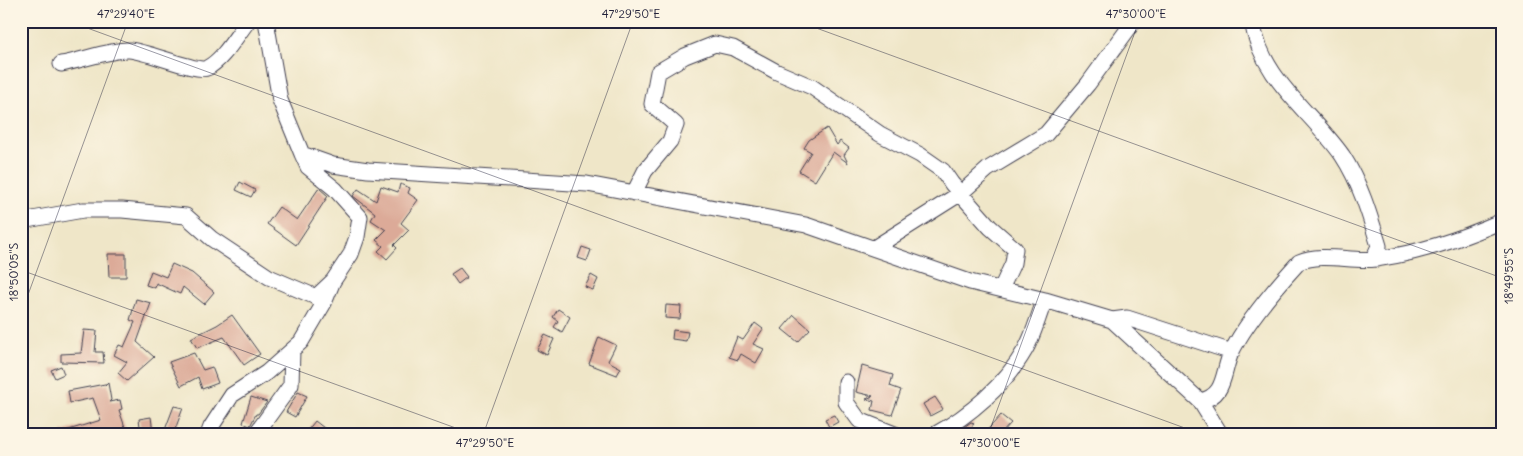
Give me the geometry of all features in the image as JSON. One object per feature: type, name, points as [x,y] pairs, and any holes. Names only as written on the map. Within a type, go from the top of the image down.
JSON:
[{"type":"street","points":[[61,64],[127,50],[151,54],[190,69],[206,69],[216,61],[248,21]]},
{"type":"street","points":[[208,435],[211,426],[232,395],[266,373],[301,342],[324,303],[333,281],[351,254],[357,237],[360,217],[335,189],[308,167],[280,100],[266,21]]},
{"type":"street","points":[[874,248],[961,193],[988,169],[1046,134],[1088,84],[1134,21]]},
{"type":"street","points":[[1252,21],[1263,55],[1282,88],[1312,118],[1343,157],[1365,202],[1380,246],[1373,259]]},
{"type":"street","points":[[634,193],[645,172],[670,141],[676,125],[652,104],[658,72],[685,56],[715,44],[733,48],[777,72],[812,87],[880,134],[920,155],[944,171],[990,226],[1015,249],[1013,264],[1001,289]]},
{"type":"street","points":[[302,154],[333,165],[368,170],[587,184],[806,226],[970,282],[1045,300],[1112,320],[1127,318],[1232,352]]},
{"type":"street","points":[[21,221],[83,210],[122,210],[186,216],[212,239],[269,277],[316,296],[333,281]]},
{"type":"street","points":[[1200,401],[1211,399],[1218,393],[1232,352],[1252,322],[1299,262],[1310,257],[1373,259],[1407,254],[1462,238],[1502,221]]},
{"type":"street","points":[[934,435],[970,410],[1002,383],[1026,349],[1045,300]]},
{"type":"street","points":[[1112,320],[1200,401],[1221,435]]},
{"type":"street","points":[[255,435],[291,385],[292,350]]},
{"type":"street","points":[[846,382],[846,402],[859,420],[897,435]]},
{"type":"building","points":[[827,128],[837,145],[840,141],[849,148],[844,155],[848,163],[833,152],[815,181],[799,171],[811,152],[804,148],[809,140]]},
{"type":"building","points":[[240,182],[255,190],[251,197],[236,190]]},
{"type":"building","points":[[400,184],[410,188],[408,193],[418,200],[401,223],[409,230],[394,245],[397,248],[387,259],[378,251],[383,246],[376,240],[386,230],[371,220],[375,213],[353,196],[358,189],[376,201],[381,186],[398,192]]},
{"type":"building","points":[[319,188],[328,196],[296,245],[267,224],[279,207],[297,220]]},
{"type":"building","points":[[582,247],[591,250],[587,261],[578,258]]},
{"type":"building","points":[[108,254],[126,254],[126,277],[109,277]]},
{"type":"building","points":[[172,264],[192,273],[214,292],[204,304],[183,287],[180,294],[156,283],[155,288],[146,285],[151,271],[166,277]]},
{"type":"building","points":[[460,268],[467,277],[458,284],[451,274]]},
{"type":"building","points":[[591,275],[598,279],[593,290],[585,287]]},
{"type":"building","points":[[136,299],[151,303],[137,342],[154,357],[127,381],[118,373],[127,362],[114,355],[119,345],[124,347],[135,322],[130,320]]},
{"type":"building","points":[[666,305],[681,306],[680,319],[665,318]]},
{"type":"building","points":[[558,309],[570,317],[562,332],[554,327],[558,321],[553,317]]},
{"type":"building","points":[[232,315],[260,354],[244,365],[224,337],[197,348],[191,338]]},
{"type":"building","points":[[794,315],[810,329],[798,342],[782,329]]},
{"type":"building","points":[[755,323],[763,329],[753,344],[764,349],[756,363],[741,354],[738,360],[729,357],[737,337],[743,340]]},
{"type":"building","points":[[84,330],[97,331],[95,352],[103,352],[104,363],[61,362],[61,354],[81,353]]},
{"type":"building","points":[[673,330],[688,332],[686,341],[672,339]]},
{"type":"building","points":[[545,335],[554,339],[547,355],[537,350]]},
{"type":"building","points":[[599,337],[616,345],[608,361],[621,368],[617,375],[589,364]]},
{"type":"building","points":[[194,353],[203,370],[212,367],[218,383],[202,389],[198,377],[181,386],[169,362]]},
{"type":"building","points":[[61,366],[64,374],[55,378],[51,370]]},
{"type":"building","points":[[862,366],[893,375],[890,386],[901,390],[892,415],[872,410],[874,401],[866,399],[873,396],[856,392]]},
{"type":"building","points":[[108,383],[111,400],[109,402],[120,400],[122,409],[119,410],[126,430],[108,434],[107,430],[91,435],[63,435],[62,432],[101,420],[93,398],[70,403],[68,391],[105,384],[105,386]]},
{"type":"building","points":[[298,392],[307,396],[295,417],[286,412]]},
{"type":"building","points":[[251,397],[267,402],[256,414],[250,426],[243,423]]},
{"type":"building","points":[[935,397],[943,409],[930,416],[923,404]]},
{"type":"building","points":[[174,406],[183,408],[173,435],[163,435]]},
{"type":"building","points":[[834,415],[838,422],[829,427],[825,419]]},
{"type":"building","points":[[1001,415],[1011,423],[1000,435],[983,435]]},
{"type":"building","points":[[151,417],[153,432],[141,434],[139,419]]},
{"type":"building","points":[[315,421],[333,435],[304,435]]},
{"type":"building","points":[[971,422],[974,423],[967,435],[953,435]]}]
